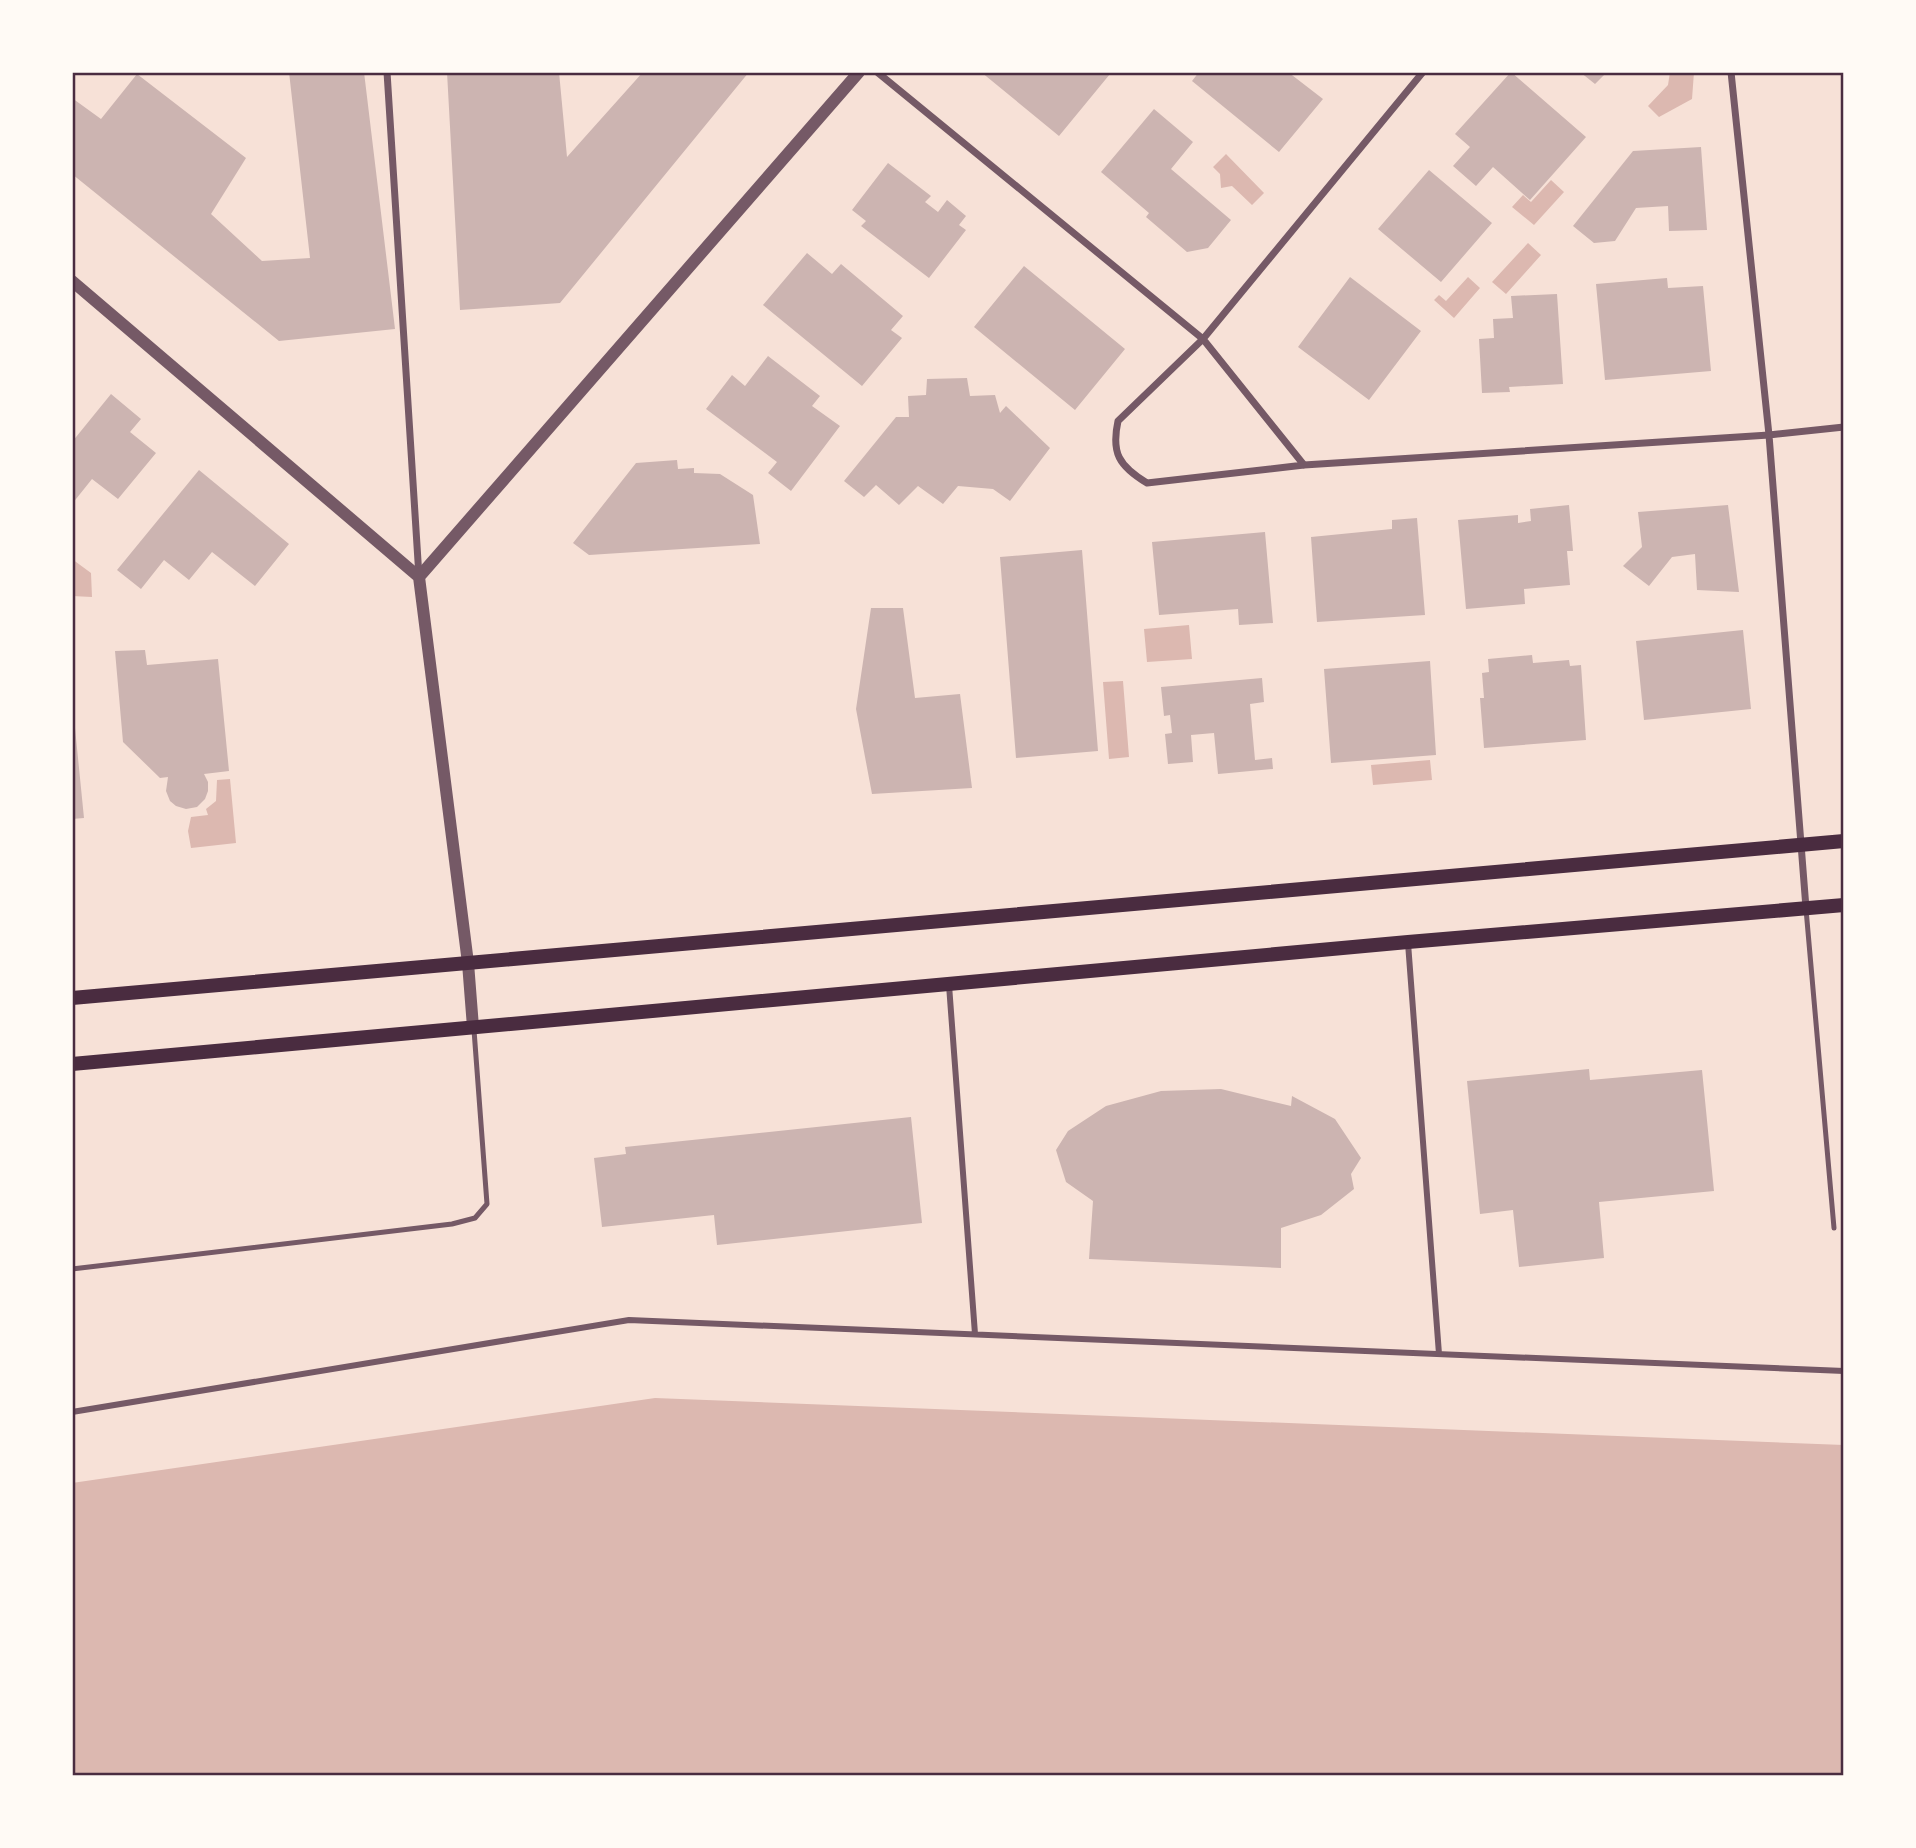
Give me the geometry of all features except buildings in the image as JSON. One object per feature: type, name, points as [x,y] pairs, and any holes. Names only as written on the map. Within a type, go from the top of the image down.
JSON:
[{"type":"main road","points":[[72,998],[1844,841]]},
{"type":"main road","points":[[72,1064],[1408,942],[1844,905]]},
{"type":"street","points":[[387,72],[419,577],[468,963],[473,1027]]},
{"type":"street","points":[[419,577],[859,72]]},
{"type":"street","points":[[877,72],[1203,339],[1304,465]]},
{"type":"street","points":[[1423,72],[1203,339],[1118,421],[1114,440],[1118,459],[1132,474],[1147,483],[1304,465],[1769,435],[1844,427]]},
{"type":"street","points":[[1731,72],[1769,435],[1806,909]]},
{"type":"street","points":[[72,281],[419,577]]},
{"type":"street","points":[[1408,942],[1439,1354]]},
{"type":"street","points":[[948,984],[975,1334]]},
{"type":"street","points":[[72,1412],[629,1320],[1844,1371]]},
{"type":"lane","points":[[1806,909],[1834,1228]]},
{"type":"lane","points":[[72,1269],[452,1224],[475,1217],[487,1204],[473,1027]]},
{"type":"shaded area","points":[[1670,72],[1694,72],[1692,99],[1659,117],[1648,106],[1668,85]]},
{"type":"shaded area","points":[[1226,154],[1264,193],[1252,205],[1232,186],[1221,188],[1220,174],[1213,167]]},
{"type":"shaded area","points":[[1551,180],[1564,192],[1534,225],[1512,207],[1523,195],[1531,202]]},
{"type":"shaded area","points":[[1528,243],[1541,255],[1506,294],[1492,282]]},
{"type":"shaded area","points":[[1468,277],[1480,288],[1454,318],[1434,300],[1439,295],[1446,301]]},
{"type":"shaded area","points":[[72,559],[91,573],[92,597],[72,596]]},
{"type":"shaded area","points":[[1189,625],[1192,659],[1147,662],[1144,629]]},
{"type":"shaded area","points":[[1123,681],[1129,757],[1109,759],[1103,682]]},
{"type":"shaded area","points":[[1430,760],[1432,780],[1373,785],[1371,765]]},
{"type":"shaded area","points":[[230,779],[236,843],[191,848],[188,831],[191,817],[208,815],[206,809],[216,801],[217,780]]},
{"type":"shaded area","points":[[655,1398],[1844,1445],[1844,1776],[72,1776],[72,1483]]}]
